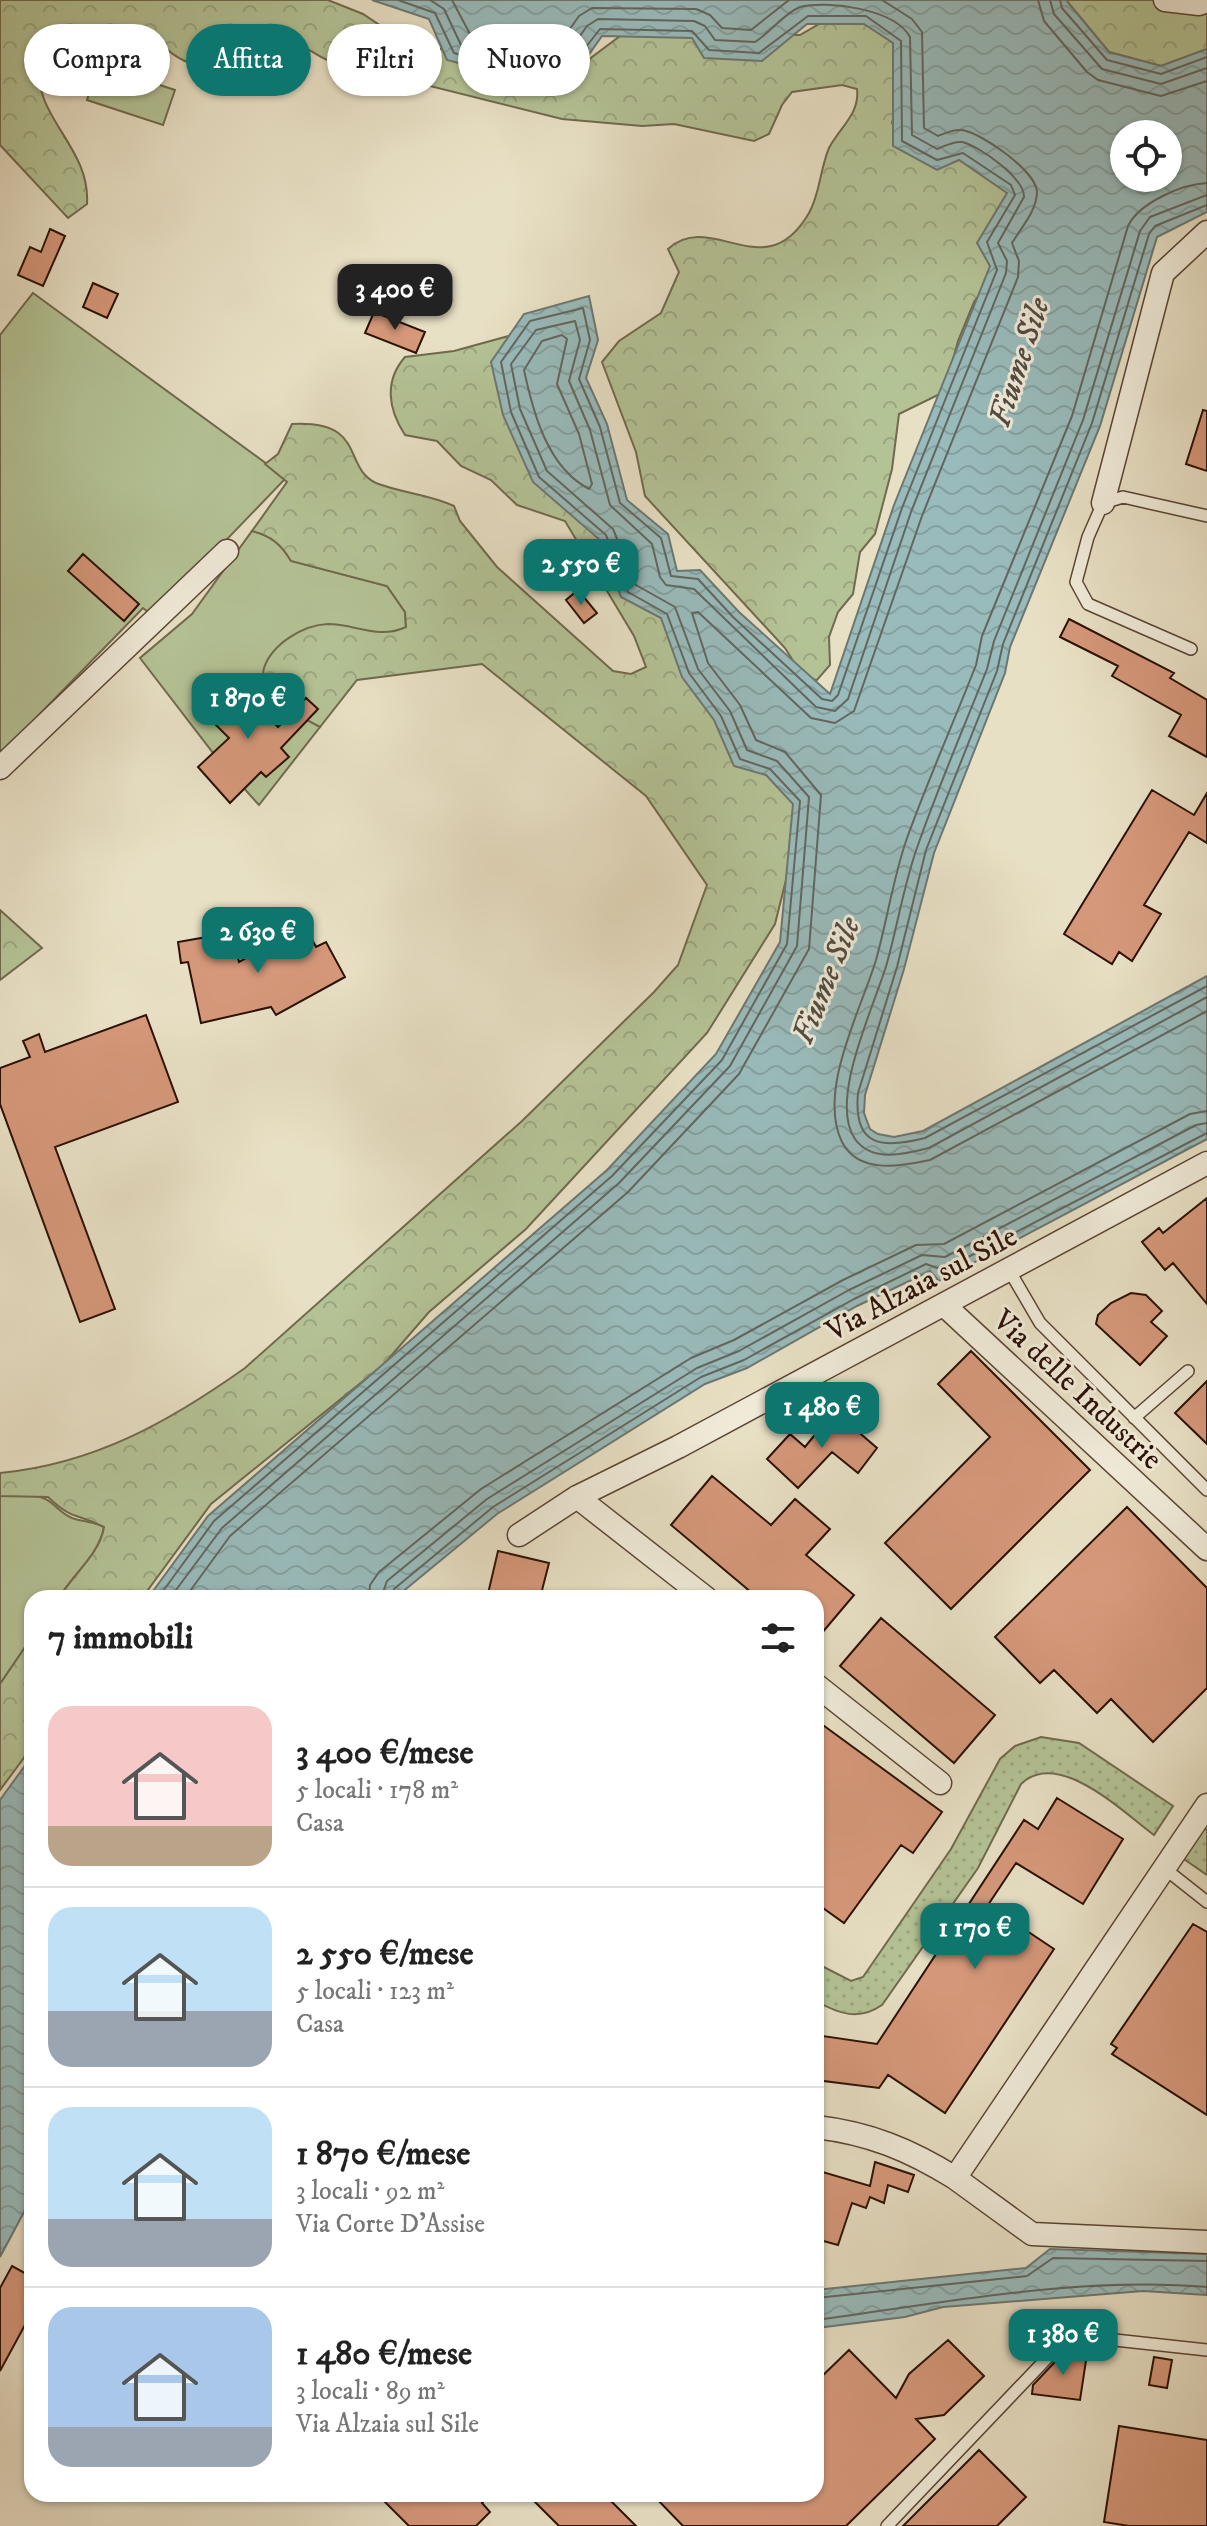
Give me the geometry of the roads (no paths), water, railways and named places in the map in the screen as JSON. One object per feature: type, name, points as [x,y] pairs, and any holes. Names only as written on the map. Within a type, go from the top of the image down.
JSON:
[{"type":"street","points":[[1165,0],[1199,4],[1207,1]]},
{"type":"street","points":[[1103,503],[1163,273],[1207,232]]},
{"type":"street","points":[[0,768],[227,551]]},
{"type":"street","name":"Via Alzaia sul Sile","points":[[519,1535],[577,1497],[1207,1163]]},
{"type":"street","name":"Via delle Industrie","points":[[944,1305],[1207,1549]]},
{"type":"street","points":[[577,1497],[696,1590]]},
{"type":"street","points":[[824,1691],[940,1783]]},
{"type":"street","points":[[955,2178],[1207,1805]]},
{"type":"street","points":[[824,2129],[882,2140],[913,2152],[955,2178],[1032,2234],[1207,2242]]},
{"type":"lane","points":[[1191,649],[1088,604],[1076,582],[1088,537],[1103,503],[1123,497],[1207,516]]},
{"type":"lane","points":[[1009,1270],[1040,1323],[1207,1490]]},
{"type":"lane","points":[[1134,1418],[1188,1371]]},
{"type":"lane","points":[[1163,1868],[1207,1902]]},
{"type":"lane","points":[[887,2526],[1069,2335],[1207,2350]]},
{"type":"water","name":"Fiume Sile","points":[[372,0],[1066,0],[1109,52],[1161,66],[1207,49],[1207,212],[1157,237],[1100,426],[1010,647],[1005,673],[934,853],[904,969],[865,1095],[864,1113],[870,1129],[878,1134],[894,1137],[923,1131],[1207,976],[1207,1139],[939,1281],[930,1271],[857,1306],[747,1368],[705,1384],[497,1514],[405,1590],[154,1590],[208,1516],[607,1170],[716,1054],[780,942],[793,804],[766,775],[734,766],[714,720],[682,677],[661,618],[621,597],[600,540],[533,482],[503,415],[491,362],[524,314],[589,296],[598,340],[586,378],[607,424],[627,500],[668,534],[677,571],[700,570],[739,612],[830,694],[894,505],[990,266],[977,243],[1007,193],[959,160],[937,170],[893,146],[893,43],[864,24],[807,24],[762,61],[704,58],[692,38],[602,36],[590,53],[590,24],[458,24],[458,63],[447,60],[442,49],[442,24],[431,24],[429,19]]},
{"type":"water","points":[[24,1767],[24,2212],[0,2257],[0,1800]]},
{"type":"water","points":[[1050,2249],[1207,2254],[1207,2295],[1143,2291],[943,2307],[905,2317],[824,2327],[824,2289],[1026,2268]]}]
